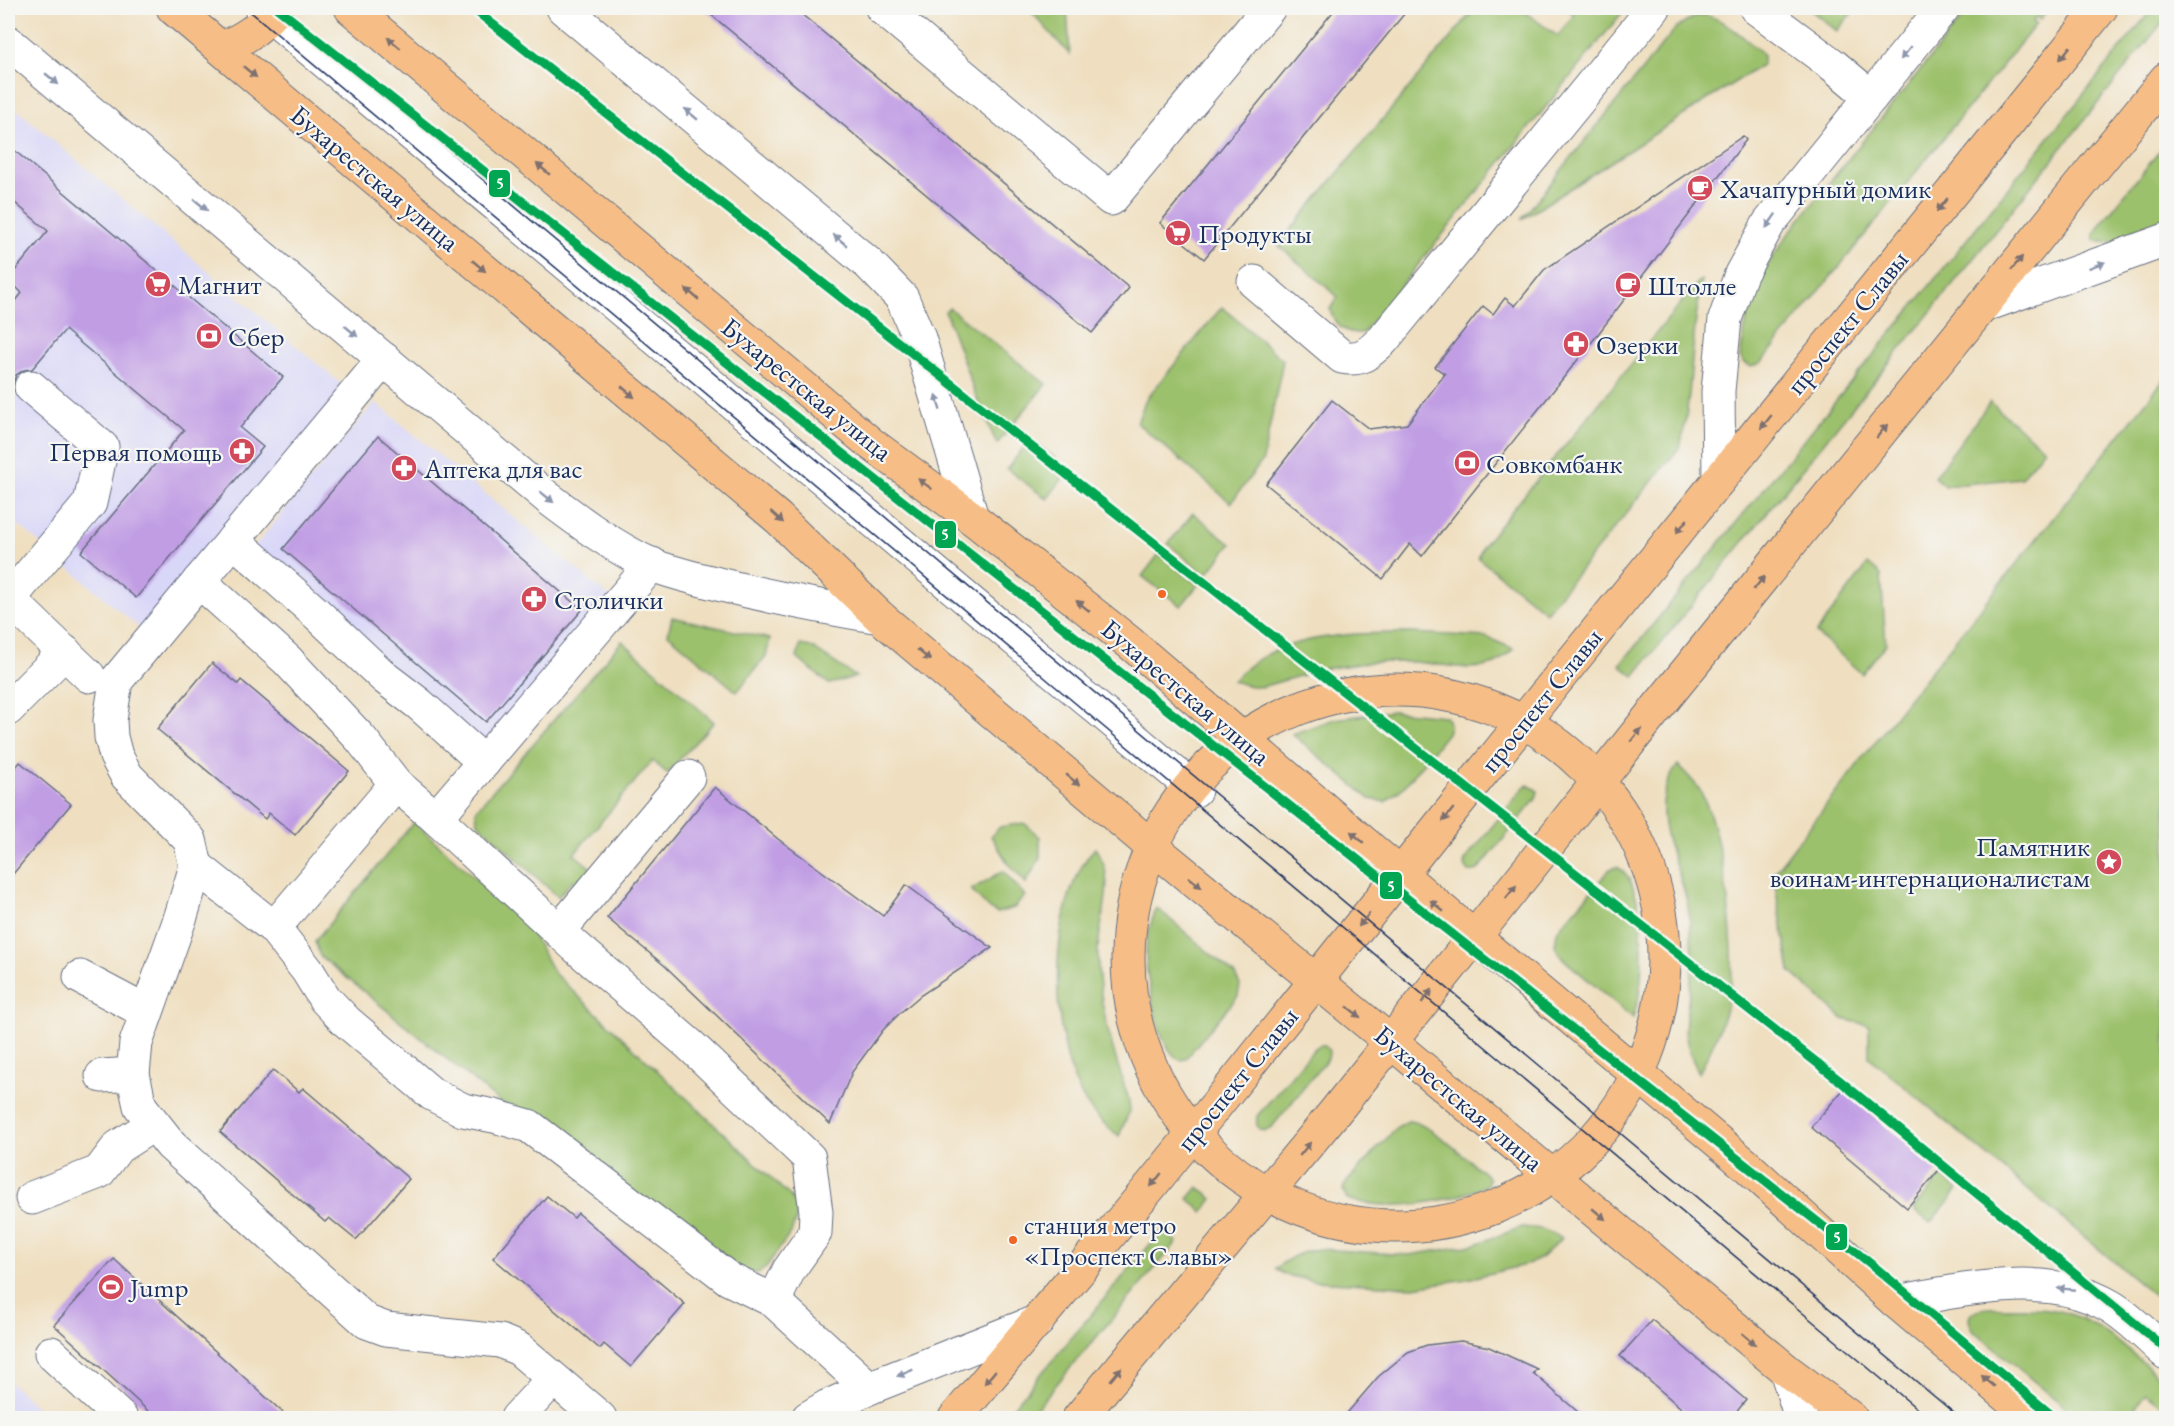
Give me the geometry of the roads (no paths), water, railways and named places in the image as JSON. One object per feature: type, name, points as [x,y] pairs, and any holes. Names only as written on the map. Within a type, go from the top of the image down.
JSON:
[{"type":"main road","name":"Бухарестская улица","points":[[173,8],[778,518],[880,617],[1150,845],[1554,1176],[1786,1370],[1851,1419]]},
{"type":"main road","name":"Бухарестская улица","points":[[351,8],[870,443],[972,518],[1130,643],[1474,937],[1746,1165],[1896,1302],[2033,1419]]},
{"type":"main road","name":"проспект Славы","points":[[955,1419],[1317,981],[2101,8]]},
{"type":"main road","points":[[222,48],[245,38],[264,23],[269,10]]},
{"type":"main road","points":[[1079,1419],[1268,1194],[2166,79]]},
{"type":"main road","points":[[1381,688],[1419,689],[1456,694],[1492,705],[1525,721],[1600,780],[1626,816],[1646,856],[1659,899],[1665,944],[1664,988],[1655,1032],[1638,1074],[1554,1176],[1482,1215],[1441,1225],[1394,1231],[1351,1226],[1309,1213],[1268,1194],[1192,1134],[1165,1098],[1145,1057],[1132,1014],[1126,969],[1128,924],[1138,880],[1150,845],[1241,737],[1273,717],[1307,703],[1344,693],[1381,688]]},
{"type":"street","points":[[562,8],[869,264],[902,298],[919,338],[972,518]]},
{"type":"street","points":[[882,8],[1111,200],[1269,8]]},
{"type":"street","points":[[1254,282],[1342,357],[1356,360],[1369,352],[1383,340],[1654,8]]},
{"type":"street","points":[[1756,8],[1833,65],[1871,98]]},
{"type":"street","points":[[1719,480],[1718,392],[1725,319],[1741,274],[1769,223],[1943,8]]},
{"type":"street","points":[[269,10],[1195,790]]},
{"type":"street","points":[[8,42],[548,498],[583,525],[620,548],[679,575],[790,602],[880,617]]},
{"type":"street","points":[[1983,306],[2166,240]]},
{"type":"street","points":[[102,678],[199,581],[384,359]]},
{"type":"street","points":[[31,387],[102,447],[90,503],[8,598],[56,661],[102,678]]},
{"type":"street","points":[[233,540],[385,678],[419,704],[484,762]]},
{"type":"street","points":[[436,818],[652,564]]},
{"type":"street","points":[[199,581],[287,660],[361,739],[396,784],[690,1045],[809,1158],[816,1212],[814,1233],[789,1270],[774,1301]]},
{"type":"street","points":[[8,710],[56,661]]},
{"type":"street","points":[[102,678],[116,756],[127,776],[190,840],[196,866],[181,916],[136,1042],[118,1075],[154,1124],[186,1159],[367,1322],[376,1328],[500,1341],[519,1349],[600,1419]]},
{"type":"street","points":[[560,931],[688,777]]},
{"type":"street","points":[[274,928],[396,784]]},
{"type":"street","points":[[196,866],[274,928],[307,970],[325,999],[346,1021],[432,1094],[464,1110],[529,1126],[729,1279],[774,1301],[869,1388]]},
{"type":"street","points":[[80,977],[146,1012]]},
{"type":"street","points":[[33,1198],[99,1172],[118,1147],[154,1124]]},
{"type":"street","points":[[1896,1302],[1972,1288],[2021,1285],[2077,1290],[2112,1306],[2166,1353]]},
{"type":"street","points":[[808,1419],[828,1406],[869,1388],[1038,1321]]},
{"type":"street","points":[[51,1353],[121,1419]]},
{"type":"street","points":[[1786,1370],[1801,1419]]},
{"type":"street","points":[[518,1419],[553,1379]]},
{"type":"tram line","points":[[246,8],[1928,1418]]},
{"type":"tram line","points":[[278,8],[1960,1418]]},
{"type":"place","name":"Хачапурный домик","points":[[1700,188]]},
{"type":"place","name":"Продукты","points":[[1178,233]]},
{"type":"place","name":"Магнит","points":[[158,284]]},
{"type":"place","name":"Штолле","points":[[1628,285]]},
{"type":"place","name":"Сбер","points":[[209,336]]},
{"type":"place","name":"Озерки","points":[[1576,344]]},
{"type":"place","name":"Первая помощь","points":[[242,451]]},
{"type":"place","name":"Совкомбанк","points":[[1467,463]]},
{"type":"place","name":"Аптека для вас","points":[[404,468]]},
{"type":"place","name":"Столички","points":[[534,599]]},
{"type":"place","name":"Памятник воинам-интернационалистам","points":[[2109,862]]},
{"type":"place","name":"станция метро «Проспект Славы»","points":[[1013,1240]]},
{"type":"place","name":"Jump","points":[[111,1287]]}]
